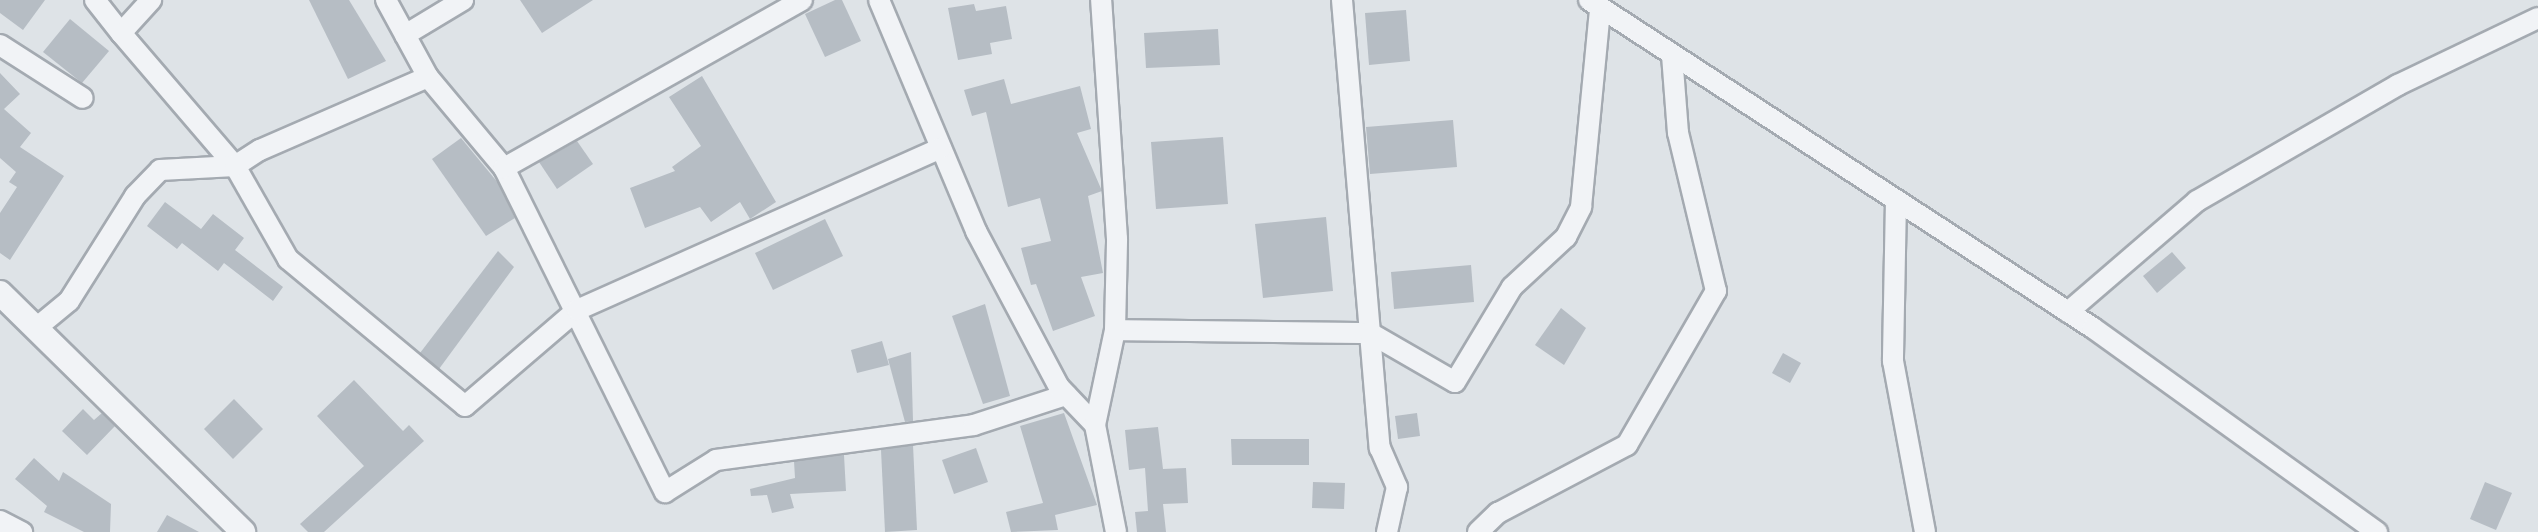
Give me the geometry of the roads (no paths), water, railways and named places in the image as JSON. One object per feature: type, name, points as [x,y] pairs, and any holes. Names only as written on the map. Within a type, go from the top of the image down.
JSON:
[{"type":"street","points":[[95,0],[236,166],[288,259],[465,406],[577,310],[941,148]]},
{"type":"street","points":[[121,33],[151,0]]},
{"type":"street","points":[[386,0],[428,77],[504,168],[577,310],[665,492],[716,460],[974,425],[1066,395]]},
{"type":"street","points":[[405,35],[464,0]]},
{"type":"street","points":[[504,168],[802,0]]},
{"type":"street","points":[[879,0],[976,231],[1066,395],[1095,425]]},
{"type":"street","points":[[1101,0],[1117,239],[1115,330],[1095,425],[1116,532]]},
{"type":"street","points":[[1342,0],[1380,448],[1397,487],[1387,532]]},
{"type":"street","points":[[1115,330],[1370,333],[1455,382],[1512,287],[1566,237],[1581,207],[1595,3]]},
{"type":"street","points":[[1595,3],[2068,312],[2369,529]]},
{"type":"street","points":[[2068,312],[2197,201],[2398,85],[2538,18]]},
{"type":"street","points":[[0,45],[83,98]]},
{"type":"street","points":[[1478,532],[1498,513],[1627,445],[1716,291],[1678,133],[1672,55]]},
{"type":"street","points":[[35,329],[69,301],[135,196],[160,170],[236,166],[260,150],[428,77]]},
{"type":"street","points":[[1896,200],[1893,361],[1924,532]]},
{"type":"street","points":[[0,293],[243,532]]},
{"type":"street","points":[[0,521],[22,532]]}]
